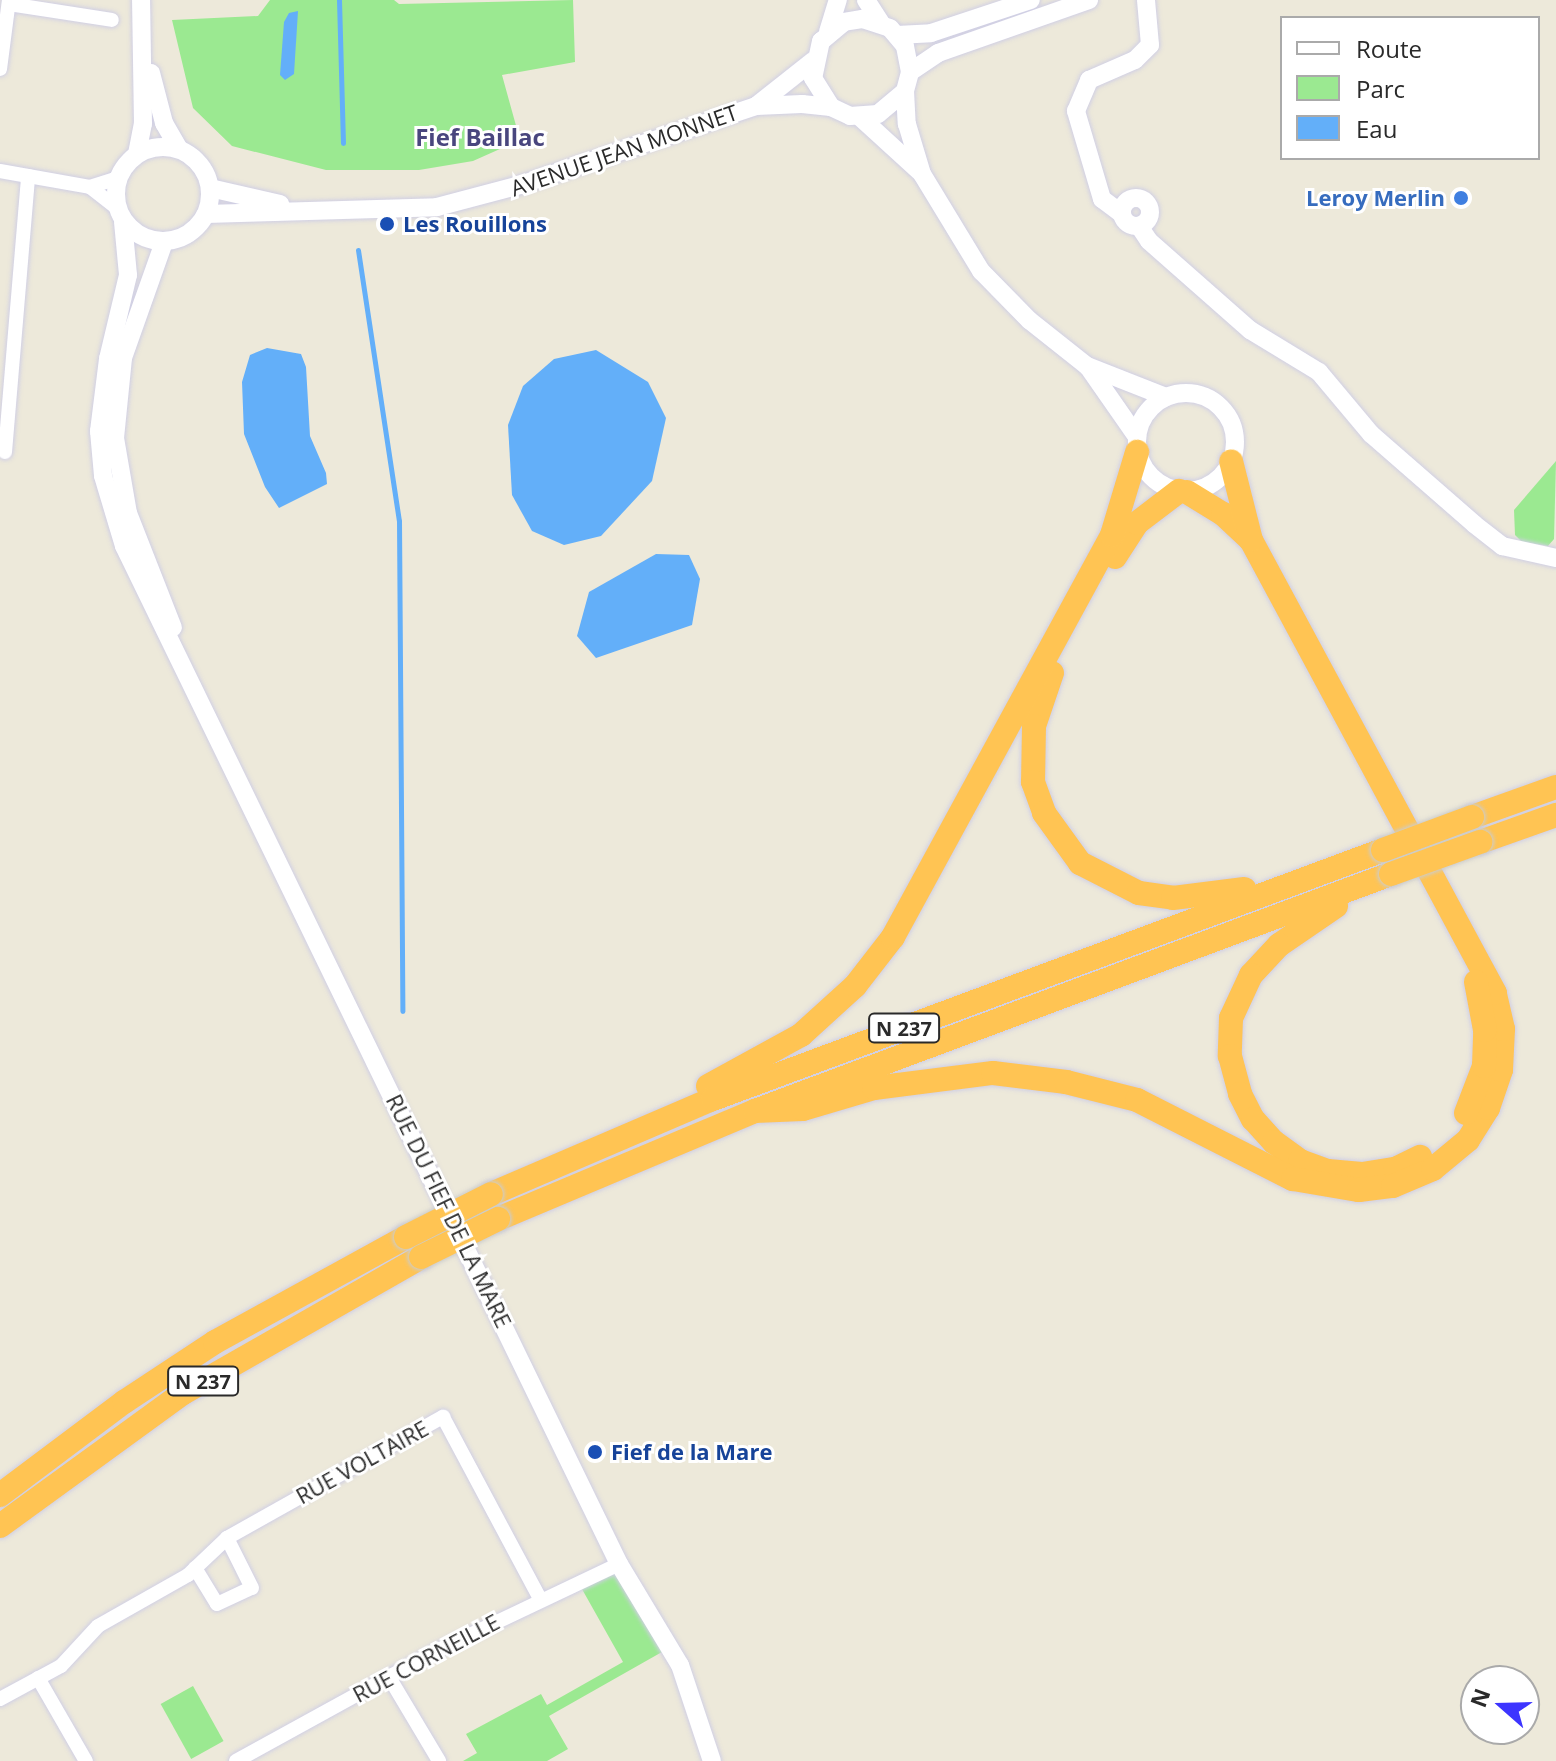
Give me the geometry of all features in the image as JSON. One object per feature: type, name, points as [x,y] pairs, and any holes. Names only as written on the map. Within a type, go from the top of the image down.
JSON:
[{"type":"highway","points":[[602,1143],[661,1106],[724,1079],[801,1035],[872,967],[913,906],[1112,535],[1137,445]]},
{"type":"highway","points":[[755,1111],[803,1109],[874,1088],[993,1073],[1066,1082],[1137,1100],[1293,1179],[1359,1190],[1393,1186],[1433,1169],[1468,1140],[1488,1108],[1501,1070],[1503,1029],[1495,993],[1251,540],[1231,461]]},
{"type":"highway","points":[[1251,540],[1223,514],[1183,491],[1155,504],[1121,546],[1051,675],[1034,726],[1031,755],[1044,813],[1080,863],[1139,893],[1204,897],[1321,873]]},
{"type":"highway","name":"N 237","points":[[0,1495],[124,1402],[215,1342],[406,1237],[602,1143],[1556,787]]},
{"type":"highway","name":"N 237","points":[[0,1526],[183,1393],[421,1257],[498,1219],[755,1111],[1556,815]]},
{"type":"highway","points":[[1391,874],[1279,945],[1251,975],[1231,1018],[1230,1056],[1240,1094],[1253,1119],[1274,1142],[1300,1161],[1362,1174],[1395,1169],[1428,1153],[1457,1128],[1481,1077],[1485,1030],[1464,938]]},
{"type":"main road","points":[[137,154],[145,47],[141,0]]},
{"type":"main road","points":[[838,0],[828,32],[813,61],[813,78],[831,107],[860,117],[922,174]]},
{"type":"main road","points":[[866,0],[881,23],[897,35],[910,72],[905,91],[907,124],[922,174],[981,271],[1029,320],[1087,366],[1166,397],[1195,394],[1221,407],[1234,433],[1231,461],[1213,482],[1183,491],[1152,478],[1137,445],[1087,366]]},
{"type":"main road","points":[[897,35],[931,33],[1031,0]]},
{"type":"main road","points":[[910,72],[938,53],[1089,0]]},
{"type":"main road","points":[[1146,0],[1150,45],[1135,60],[1089,80],[1076,111],[1102,199],[1122,214],[1132,199],[1146,202],[1151,214],[1139,226],[1149,241],[1250,330],[1319,372],[1371,434],[1502,546],[1556,558]]},
{"type":"main road","points":[[828,32],[844,22],[881,23]]},
{"type":"main road","points":[[145,47],[164,123],[179,149],[200,164],[210,188],[206,214],[189,234],[164,242],[149,240],[120,215],[118,178],[137,154],[150,148],[179,149]]},
{"type":"main road","name":"AVENUE JEAN MONNET","points":[[756,106],[813,61]]},
{"type":"main road","points":[[860,117],[894,105],[905,91]]},
{"type":"main road","name":"AVENUE JEAN MONNET","points":[[206,214],[452,204],[756,106],[831,107]]},
{"type":"main road","name":"AVENUE JEAN MONNET","points":[[210,188],[302,208]]},
{"type":"main road","name":"RUE DU FIEF DE LA MARE","points":[[120,215],[128,275],[101,394],[103,476],[124,546],[183,661],[619,1564],[680,1665],[712,1761]]},
{"type":"main road","name":"RUE DU FIEF DE LA MARE","points":[[164,242],[123,358],[115,438],[128,513],[183,661]]},
{"type":"main road","points":[[1137,445],[1152,407],[1166,397]]},
{"type":"street","points":[[0,69],[9,2],[112,20]]},
{"type":"street","points":[[0,171],[90,187],[118,178]]},
{"type":"street","points":[[5,452],[28,176]]},
{"type":"street","points":[[90,187],[120,215]]},
{"type":"street","name":"RUE VOLTAIRE","points":[[0,1699],[61,1666],[98,1626],[195,1568],[227,1538],[443,1417],[540,1599]]},
{"type":"street","points":[[195,1568],[217,1604],[252,1588],[227,1538]]},
{"type":"street","name":"RUE CORNEILLE","points":[[236,1761],[540,1599],[619,1564]]},
{"type":"street","points":[[389,1677],[439,1761]]},
{"type":"street","points":[[38,1678],[86,1761]]},
{"type":"green space","points":[[270,0],[394,0],[399,4],[573,0],[575,62],[502,75],[520,140],[473,161],[419,170],[326,170],[232,146],[193,108],[172,20],[258,16]]},
{"type":"green space","points":[[1556,461],[1554,539],[1548,546],[1522,542],[1515,535],[1514,510]]},
{"type":"green space","points":[[619,1564],[669,1648],[549,1716],[568,1749],[547,1761],[463,1761],[477,1753],[466,1734],[541,1694],[547,1705],[623,1662],[578,1582]]},
{"type":"green space","points":[[193,1686],[224,1741],[191,1759],[161,1704]]},
{"type":"water","points":[[298,11],[294,74],[285,80],[280,75],[284,22],[289,13]]},
{"type":"water","points":[[267,348],[301,354],[306,367],[310,436],[326,473],[327,484],[279,508],[265,487],[244,434],[242,382],[250,355]]},
{"type":"water","points":[[596,350],[648,382],[666,418],[652,481],[601,536],[564,545],[532,531],[512,495],[508,425],[523,386],[554,359]]},
{"type":"water","points":[[656,554],[689,555],[700,579],[692,625],[596,658],[577,636],[589,592]]},
{"type":"waterway","points":[[339,0],[343,143]]},
{"type":"waterway","points":[[358,250],[399,521],[402,1011]]},
{"type":"place","name":"Leroy Merlin","points":[[1461,198]]},
{"type":"place","name":"Les Rouillons","points":[[387,224]]},
{"type":"place","name":"Fief de la Mare","points":[[595,1452]]},
{"type":"district","name":"Fief Baillac","points":[[480,137]]}]
